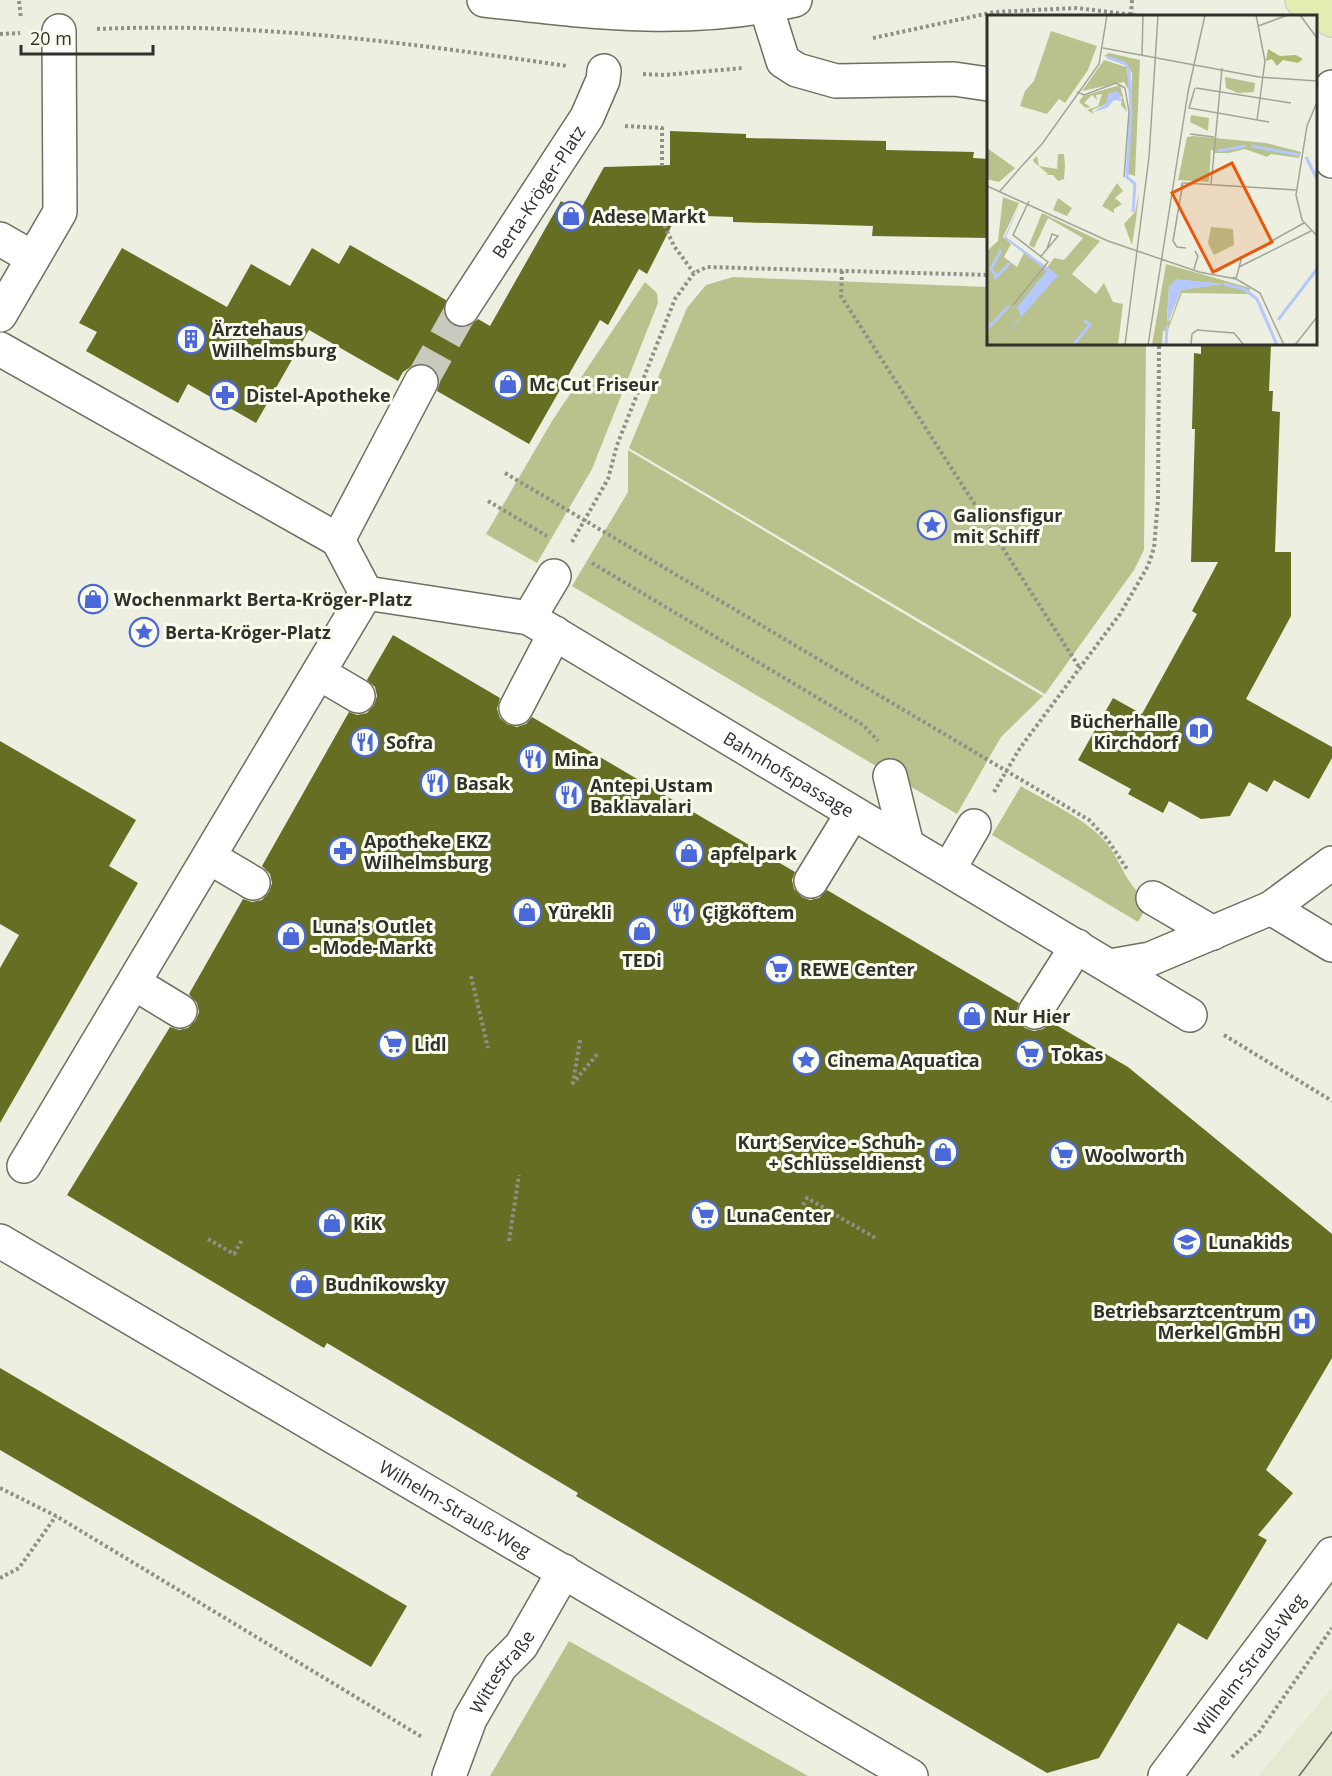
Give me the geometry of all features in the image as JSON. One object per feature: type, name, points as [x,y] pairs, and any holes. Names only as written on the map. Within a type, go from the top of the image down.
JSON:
[{"type":"main road","points":[[1302,0],[1332,20]]},
{"type":"street","points":[[484,0],[606,14],[677,8],[753,10],[780,3],[783,61],[797,70],[836,81],[954,79],[987,84]]},
{"type":"street","points":[[0,315],[60,212],[59,31]]},
{"type":"street","name":"Berta-Kröger-Platz","points":[[462,309],[586,117],[604,71]]},
{"type":"street","points":[[1332,87],[1320,119],[1332,161]]},
{"type":"street","points":[[0,239],[33,258]]},
{"type":"street","points":[[0,349],[338,540],[366,593],[24,1166]]},
{"type":"street","points":[[338,540],[421,382]]},
{"type":"street","points":[[516,708],[561,562]]},
{"type":"street","name":"Bahnhofspassage","points":[[366,593],[542,626],[1190,1015]]},
{"type":"street","points":[[319,673],[358,696]]},
{"type":"street","points":[[890,776],[907,845]]},
{"type":"street","points":[[811,881],[852,814]]},
{"type":"street","points":[[949,869],[974,826]]},
{"type":"street","points":[[209,857],[253,883]]},
{"type":"street","points":[[1110,966],[1150,960],[1271,908],[1332,863]]},
{"type":"street","points":[[1153,898],[1213,933]]},
{"type":"street","points":[[1271,908],[1332,945]]},
{"type":"street","points":[[1035,1012],[1077,946]]},
{"type":"street","points":[[134,983],[180,1011]]},
{"type":"street","name":"Wilhelm-Strauß-Weg","points":[[0,1240],[911,1776]]},
{"type":"street","name":"Wilhelm-Strauß-Weg","points":[[1165,1776],[1332,1554]]},
{"type":"street","name":"Wittestraße","points":[[452,1767],[475,1711],[500,1667],[521,1646],[564,1571]]},
{"type":"path","points":[[1131,15],[1132,0]]},
{"type":"path","points":[[586,117],[607,124],[662,128],[662,166]]},
{"type":"path","points":[[662,220],[674,246],[694,273]]},
{"type":"path","points":[[561,562],[608,479],[617,445],[675,299],[694,273],[707,267],[987,275]]},
{"type":"path","points":[[842,271],[841,296],[1081,670]]},
{"type":"path","points":[[974,826],[1020,748],[1081,670],[1134,593],[1154,548],[1158,500],[1159,345]]},
{"type":"path","points":[[505,472],[1089,820],[1107,838],[1143,891],[1153,898]]},
{"type":"path","points":[[488,501],[561,562],[863,725],[881,745],[890,776]]},
{"type":"path","points":[[471,976],[488,1048]]},
{"type":"path","points":[[1190,1015],[1332,1101]]},
{"type":"path","points":[[580,1040],[573,1083],[599,1052]]},
{"type":"path","points":[[509,1241],[519,1175]]},
{"type":"path","points":[[803,1205],[807,1198],[877,1239]]},
{"type":"path","points":[[208,1239],[234,1254],[242,1240]]},
{"type":"path","points":[[0,1488],[56,1516],[452,1767]]},
{"type":"path","points":[[0,1578],[19,1568],[56,1516]]},
{"type":"path","points":[[1228,1761],[1260,1731],[1332,1628]]},
{"type":"shaded area","points":[[1332,1688],[1332,1776],[1258,1776]]},
{"type":"green space","points":[[733,277],[987,287],[987,345],[1146,345],[1144,550],[1134,570],[1045,694],[629,448],[687,308],[706,285]]},
{"type":"green space","points":[[645,282],[657,293],[658,303],[592,469],[537,563],[486,534],[552,421]]},
{"type":"green space","points":[[628,450],[1043,696],[1001,737],[957,814],[572,586],[628,492]]},
{"type":"green space","points":[[1021,786],[1074,816],[1103,839],[1135,889],[1150,901],[1138,922],[992,835]]},
{"type":"green space","points":[[569,1641],[808,1776],[490,1776]]},
{"type":"building","points":[[670,131],[746,134],[746,138],[886,141],[886,150],[974,152],[973,158],[987,159],[987,238],[872,236],[873,226],[733,222],[733,217],[677,215],[647,274],[639,269],[608,325],[600,320],[529,444],[437,391],[440,382],[437,373],[429,365],[420,363],[412,366],[403,372],[398,381],[309,330],[256,423],[188,384],[178,403],[86,351],[97,332],[79,323],[122,248],[227,307],[251,264],[290,286],[312,248],[339,264],[350,245],[446,300],[445,317],[452,325],[460,328],[470,326],[478,319],[490,326],[561,201],[579,212],[604,167],[670,165]]},
{"type":"building","points":[[1201,345],[1271,345],[1269,391],[1273,391],[1272,411],[1280,412],[1275,552],[1291,552],[1291,616],[1246,699],[1332,747],[1332,758],[1309,799],[1274,780],[1267,792],[1249,782],[1230,816],[1201,819],[1169,801],[1163,813],[1128,794],[1131,789],[1078,760],[1113,698],[1142,714],[1197,614],[1192,611],[1218,562],[1191,562],[1195,429],[1192,429],[1194,353],[1201,354]]},
{"type":"building","name":"LunaCenter","points":[[393,635],[500,698],[497,709],[500,718],[507,724],[517,727],[526,724],[532,717],[795,872],[792,880],[794,889],[802,897],[810,900],[819,898],[827,890],[1019,1003],[1016,1012],[1018,1020],[1025,1028],[1034,1031],[1043,1029],[1051,1022],[1128,1067],[1332,1234],[1332,1358],[1266,1470],[1293,1493],[1258,1535],[1267,1540],[1207,1640],[1178,1623],[1099,1758],[1047,1773],[576,1496],[578,1493],[327,1343],[324,1348],[67,1195],[170,1027],[179,1030],[188,1028],[196,1020],[199,1012],[197,1003],[189,994],[243,899],[252,902],[262,900],[269,892],[272,883],[270,874],[262,866],[349,712],[357,715],[367,713],[374,705],[377,696],[375,687],[367,680]]},
{"type":"building","points":[[0,741],[136,820],[109,866],[138,883],[0,1123],[0,968],[19,935],[0,924]]},
{"type":"building","points":[[0,1368],[407,1606],[371,1667],[0,1450]]},
{"type":"tunnel","points":[[421,382],[462,309]]},
{"type":"tram line","points":[[1299,1776],[1332,1732]]},
{"type":"place","name":"Adese Markt","points":[[571,216]]},
{"type":"place","name":"Ärztehaus Wilhelmsburg","points":[[191,339]]},
{"type":"place","name":"Mc Cut Friseur","points":[[508,384]]},
{"type":"place","name":"Distel-Apotheke","points":[[225,395]]},
{"type":"place","name":"Galionsfigur mit Schiff","points":[[932,525]]},
{"type":"place","name":"Wochenmarkt Berta-Kröger-Platz","points":[[93,599]]},
{"type":"place","name":"Berta-Kröger-Platz","points":[[144,632]]},
{"type":"place","name":"Bücherhalle Kirchdorf","points":[[1199,731]]},
{"type":"place","name":"Sofra","points":[[365,742]]},
{"type":"place","name":"Mina","points":[[533,759]]},
{"type":"place","name":"Basak","points":[[435,783]]},
{"type":"place","name":"Antepi Ustam Baklavalari","points":[[569,795]]},
{"type":"place","name":"Apotheke EKZ Wilhelmsburg","points":[[343,851]]},
{"type":"place","name":"apfelpark","points":[[689,853]]},
{"type":"place","name":"Yürekli","points":[[527,912]]},
{"type":"place","name":"Çiğköftem","points":[[681,912]]},
{"type":"place","name":"TEDi","points":[[642,931]]},
{"type":"place","name":"Luna's Outlet - Mode-Markt","points":[[291,936]]},
{"type":"place","name":"REWE Center","points":[[779,969]]},
{"type":"place","name":"Nur Hier","points":[[972,1016]]},
{"type":"place","name":"Lidl","points":[[393,1044]]},
{"type":"place","name":"Tokas","points":[[1030,1054]]},
{"type":"place","name":"Cinema Aquatica","points":[[806,1060]]},
{"type":"place","name":"Kurt Service - Schuh- + Schlüsseldienst","points":[[943,1152]]},
{"type":"place","name":"Woolworth","points":[[1064,1155]]},
{"type":"place","name":"LunaCenter","points":[[705,1215]]},
{"type":"place","name":"KiK","points":[[332,1223]]},
{"type":"place","name":"Lunakids","points":[[1187,1242]]},
{"type":"place","name":"Budnikowsky","points":[[304,1284]]},
{"type":"place","name":"Betriebsarztcentrum Merkel GmbH","points":[[1302,1321]]}]
